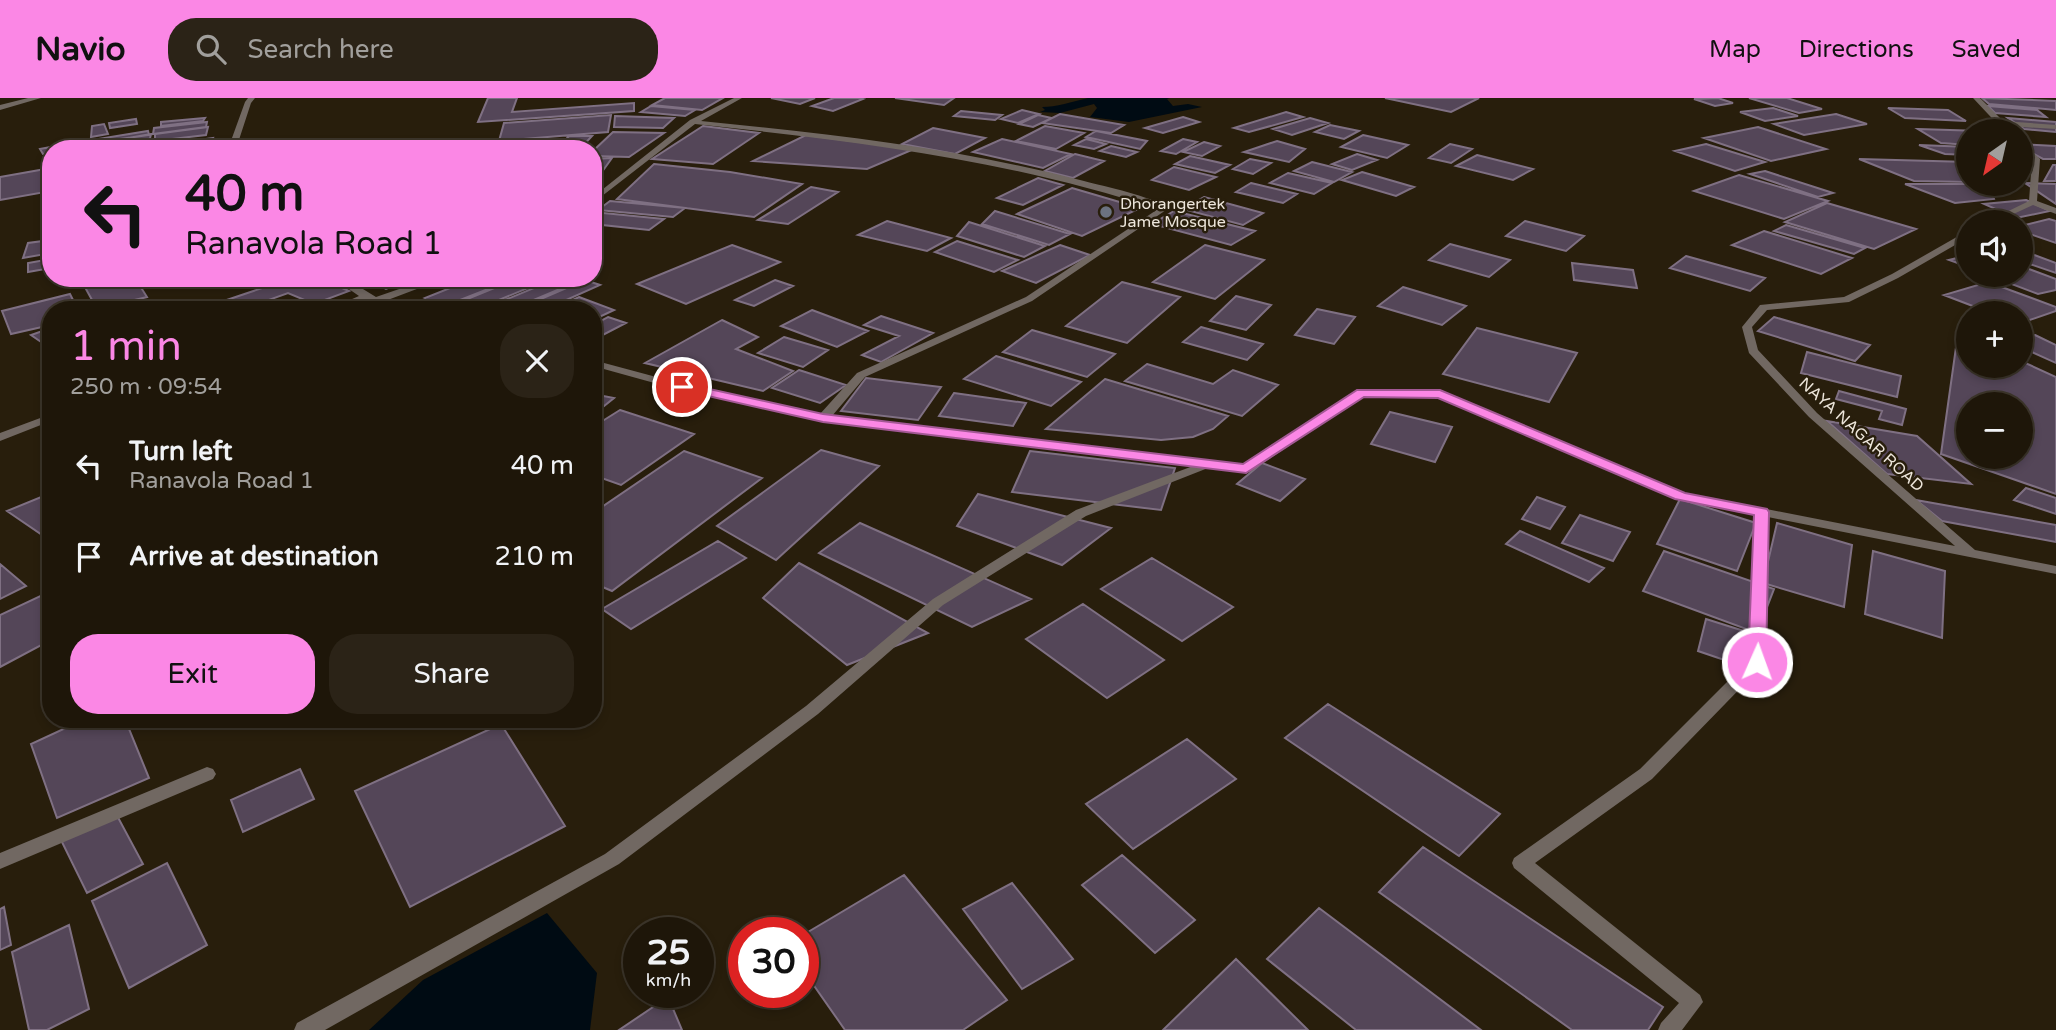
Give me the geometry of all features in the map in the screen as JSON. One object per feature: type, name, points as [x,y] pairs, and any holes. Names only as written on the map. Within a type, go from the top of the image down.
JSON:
[{"type":"street","points":[[0,108],[8,103],[38,98]]},
{"type":"street","points":[[235,140],[247,102],[252,98]]},
{"type":"street","points":[[602,194],[693,122],[739,98]]},
{"type":"street","points":[[1976,98],[1996,119]]},
{"type":"street","points":[[693,122],[822,135],[917,148],[1022,167],[1112,189],[1165,208],[1030,299],[861,375],[823,418]]},
{"type":"street","points":[[2034,125],[2056,127]]},
{"type":"street","points":[[2034,157],[2034,188]]},
{"type":"street","points":[[2033,196],[2033,202]]},
{"type":"street","points":[[2016,210],[2033,202],[2056,211]]},
{"type":"street","name":"NAYA NAGAR ROAD","points":[[1956,241],[1895,276],[1846,300],[1764,307],[1747,327],[1753,351],[1813,415],[1969,551]]},
{"type":"street","points":[[352,287],[377,301]]},
{"type":"street","points":[[364,301],[411,287]]},
{"type":"street","points":[[602,365],[658,381],[823,418],[1246,468],[1361,393],[1440,394],[1681,496],[2056,570]]},
{"type":"street","points":[[0,437],[42,421]]},
{"type":"street","points":[[305,1030],[612,859],[812,710],[939,602],[1045,535],[1081,513],[1208,465]]},
{"type":"street","points":[[1669,1030],[1693,1002],[1521,863],[1646,774],[1757,662],[1762,512]]},
{"type":"street","points":[[0,861],[207,774]]},
{"type":"shaded area","points":[[1088,98],[1170,98],[1167,99],[1173,106],[1188,104],[1202,107],[1129,122],[1090,117],[1097,108],[1094,104],[1060,113],[1040,112],[1045,110],[1042,107]]},
{"type":"shaded area","points":[[547,913],[597,973],[590,1030],[369,1030],[423,980]]},
{"type":"building","points":[[488,98],[517,98],[512,112],[634,103],[634,111],[478,122]]},
{"type":"building","points":[[665,98],[723,98],[702,110],[652,105]]},
{"type":"building","points":[[771,98],[815,98],[800,104]]},
{"type":"building","points":[[834,98],[863,99],[833,111],[812,106]]},
{"type":"building","points":[[895,98],[954,98],[944,105]]},
{"type":"building","points":[[1385,98],[1479,98],[1451,112]]},
{"type":"building","points":[[1718,98],[1733,103],[1715,106],[1694,99]]},
{"type":"building","points":[[1749,98],[1787,98],[1822,109],[1799,113]]},
{"type":"building","points":[[1982,98],[2056,101],[2056,110],[1989,104]]},
{"type":"building","points":[[651,106],[695,110],[685,116],[641,112]]},
{"type":"building","points":[[1988,106],[2037,110],[2046,117],[1995,113]]},
{"type":"building","points":[[1773,108],[1798,116],[1765,121],[1740,112]]},
{"type":"building","points":[[1888,108],[1948,110],[1963,119],[1956,121],[1905,118]]},
{"type":"building","points":[[1022,110],[1039,114],[1018,123],[1001,119]]},
{"type":"building","points":[[961,111],[1002,115],[995,120],[954,116]]},
{"type":"building","points":[[1286,112],[1303,117],[1249,132],[1234,128]]},
{"type":"building","points":[[1060,114],[1124,125],[1111,133],[1042,123]]},
{"type":"building","points":[[1836,114],[1867,124],[1804,135],[1774,124]]},
{"type":"building","points":[[611,115],[608,132],[499,140],[504,123]]},
{"type":"building","points":[[1038,115],[1052,118],[1033,127],[1019,124]]},
{"type":"building","points":[[615,116],[674,118],[663,128],[614,127]]},
{"type":"building","points":[[1183,117],[1199,122],[1163,133],[1145,128]]},
{"type":"building","points":[[205,118],[203,121],[161,126],[161,122]]},
{"type":"building","points":[[1310,118],[1328,123],[1292,135],[1273,129]]},
{"type":"building","points":[[136,119],[137,124],[110,128],[109,123]]},
{"type":"building","points":[[2034,120],[2056,122],[2056,132],[2034,130]]},
{"type":"building","points":[[207,122],[206,127],[153,134],[154,128]]},
{"type":"building","points":[[104,124],[108,134],[91,137],[92,126]]},
{"type":"building","points":[[1330,125],[1359,131],[1344,139],[1315,132]]},
{"type":"building","points":[[703,126],[759,133],[713,164],[652,159]]},
{"type":"building","points":[[1045,126],[1084,133],[1056,149],[1016,141]]},
{"type":"building","points":[[208,127],[206,135],[155,140],[155,134]]},
{"type":"building","points":[[1758,127],[1826,149],[1771,161],[1704,138]]},
{"type":"building","points":[[933,128],[985,138],[955,154],[902,144]]},
{"type":"building","points":[[1918,129],[1956,130],[1956,144],[1941,143]]},
{"type":"building","points":[[148,131],[149,135],[113,140],[98,139]]},
{"type":"building","points":[[1096,131],[1147,141],[1140,149],[1086,137]]},
{"type":"building","points":[[613,132],[664,133],[629,157],[602,156],[602,142]]},
{"type":"building","points":[[151,134],[150,140],[116,140]]},
{"type":"building","points":[[806,135],[914,149],[867,169],[753,161]]},
{"type":"building","points":[[1363,135],[1408,145],[1387,158],[1341,147]]},
{"type":"building","points":[[569,136],[592,136],[588,140],[565,140]]},
{"type":"building","points":[[1002,139],[1071,154],[1043,168],[973,152]]},
{"type":"building","points":[[1086,139],[1106,144],[1094,149],[1074,145]]},
{"type":"building","points":[[1183,139],[1197,142],[1176,154],[1161,151]]},
{"type":"building","points":[[1277,141],[1305,149],[1289,162],[1244,152]]},
{"type":"building","points":[[1204,142],[1220,146],[1202,156],[1183,152]]},
{"type":"building","points":[[1450,144],[1472,149],[1451,163],[1429,158]]},
{"type":"building","points":[[1706,144],[1765,162],[1735,171],[1675,151]]},
{"type":"building","points":[[1919,145],[1956,146],[1956,154],[1945,154]]},
{"type":"building","points":[[2034,145],[2056,146],[2056,159],[2043,159],[2034,154]]},
{"type":"building","points":[[1111,146],[1137,152],[1126,157],[1100,151]]},
{"type":"building","points":[[1075,154],[1104,161],[1073,178],[1045,171]]},
{"type":"building","points":[[1357,154],[1377,160],[1352,170],[1332,164]]},
{"type":"building","points":[[1477,155],[1533,169],[1513,180],[1456,166]]},
{"type":"building","points":[[1190,156],[1230,165],[1215,173],[1175,164]]},
{"type":"building","points":[[612,158],[602,172],[602,159]]},
{"type":"building","points":[[1250,159],[1271,163],[1253,174],[1233,169]]},
{"type":"building","points":[[1859,159],[1956,162],[1956,182],[1914,181]]},
{"type":"building","points":[[1312,162],[1352,172],[1334,182],[1294,171]]},
{"type":"building","points":[[654,164],[730,172],[802,184],[754,217],[617,199]]},
{"type":"building","points":[[2053,165],[2056,165],[2056,181],[2044,181]]},
{"type":"building","points":[[1174,167],[1216,177],[1189,190],[1152,180]]},
{"type":"building","points":[[42,170],[42,193],[0,200],[0,177]]},
{"type":"building","points":[[1765,171],[1833,193],[1818,197],[1750,174]]},
{"type":"building","points":[[1362,172],[1414,187],[1396,196],[1342,180]]},
{"type":"building","points":[[1288,173],[1332,183],[1314,194],[1270,183]]},
{"type":"building","points":[[1739,175],[1828,201],[1784,219],[1694,191]]},
{"type":"building","points":[[1038,178],[1063,185],[1023,205],[997,198]]},
{"type":"building","points":[[1251,183],[1297,194],[1283,203],[1236,192]]},
{"type":"building","points":[[2034,183],[2056,184],[2056,204],[2034,189]]},
{"type":"building","points":[[1905,184],[1956,184],[1956,196],[1993,196],[1994,199],[1955,203]]},
{"type":"building","points":[[811,187],[838,192],[788,224],[758,220]]},
{"type":"building","points":[[1072,188],[1140,208],[1082,236],[1017,214]]},
{"type":"building","points":[[1204,197],[1263,213],[1243,225],[1183,209]]},
{"type":"building","points":[[2026,200],[2050,211],[2033,214],[2033,210],[1998,210],[1984,204]]},
{"type":"building","points":[[610,201],[685,208],[673,217],[602,210],[602,207]]},
{"type":"building","points":[[1827,203],[1916,229],[1874,249],[1785,222]]},
{"type":"building","points":[[995,211],[1070,234],[1049,245],[982,224]]},
{"type":"building","points":[[1174,211],[1255,231],[1231,245],[1152,224]]},
{"type":"building","points":[[602,213],[664,219],[649,230],[602,225]]},
{"type":"building","points":[[2049,219],[2056,221],[2056,243],[2033,235],[2033,223]]},
{"type":"building","points":[[887,221],[951,238],[927,251],[858,235]]},
{"type":"building","points":[[1525,221],[1584,236],[1566,251],[1506,236]]},
{"type":"building","points":[[969,222],[1045,246],[1024,257],[957,236]]},
{"type":"building","points":[[1786,225],[1865,248],[1854,254],[1774,231]]},
{"type":"building","points":[[1764,231],[1852,258],[1821,274],[1732,245]]},
{"type":"building","points":[[42,241],[42,255],[23,258],[28,243]]},
{"type":"building","points":[[957,241],[1018,260],[994,272],[935,252]]},
{"type":"building","points":[[1450,244],[1510,260],[1489,277],[1429,260]]},
{"type":"building","points":[[732,245],[780,262],[686,304],[637,284]]},
{"type":"building","points":[[1060,245],[1090,255],[1036,283],[1002,271]]},
{"type":"building","points":[[1205,245],[1264,260],[1215,299],[1153,282]]},
{"type":"building","points":[[2033,254],[2056,263],[2056,273],[2033,265]]},
{"type":"building","points":[[1686,256],[1765,278],[1750,291],[1670,268]]},
{"type":"building","points":[[42,261],[42,270],[28,272],[28,263]]},
{"type":"building","points":[[1572,263],[1633,270],[1637,288],[1574,280]]},
{"type":"building","points":[[2033,270],[2056,279],[2056,290],[2038,294],[2020,287],[2033,287]]},
{"type":"building","points":[[775,280],[793,286],[754,306],[735,300]]},
{"type":"building","points":[[1122,282],[1180,297],[1127,343],[1066,326]]},
{"type":"building","points":[[85,287],[141,287],[147,297],[130,301],[93,301]]},
{"type":"building","points":[[265,287],[340,287],[349,291],[322,301],[307,301],[288,293],[266,301],[224,301]]},
{"type":"building","points":[[452,287],[493,287],[458,301],[432,301],[425,298]]},
{"type":"building","points":[[497,287],[530,287],[497,301],[462,301]]},
{"type":"building","points":[[536,287],[565,287],[531,301],[503,301]]},
{"type":"building","points":[[569,287],[596,287],[564,301],[536,301]]},
{"type":"building","points":[[1403,287],[1466,306],[1442,325],[1378,306]]},
{"type":"building","points":[[1971,287],[2002,287],[2056,307],[2056,311],[2033,319],[2033,301],[1960,301],[1944,295]]},
{"type":"building","points":[[70,294],[74,301],[42,301]]},
{"type":"building","points":[[1236,296],[1271,305],[1246,330],[1210,321]]},
{"type":"building","points":[[579,297],[590,301],[570,301]]},
{"type":"building","points":[[42,301],[42,327],[11,334],[2,311]]},
{"type":"building","points":[[602,306],[614,310],[602,316]]},
{"type":"building","points":[[1317,309],[1355,317],[1334,344],[1295,335]]},
{"type":"building","points":[[812,310],[868,331],[837,347],[781,326]]},
{"type":"building","points":[[881,316],[933,333],[881,362],[862,355],[899,336],[864,325]]},
{"type":"building","points":[[608,317],[626,323],[602,335],[602,320]]},
{"type":"building","points":[[1774,317],[1870,345],[1855,361],[1758,331]]},
{"type":"building","points":[[722,320],[758,337],[736,349],[793,371],[763,391],[645,363]]},
{"type":"building","points":[[1201,327],[1263,344],[1247,360],[1183,342]]},
{"type":"building","points":[[1477,328],[1577,353],[1549,402],[1443,374]]},
{"type":"building","points":[[1032,330],[1115,354],[1087,377],[1003,352]]},
{"type":"building","points":[[42,331],[42,343],[31,335]]},
{"type":"building","points":[[2033,335],[2056,345],[2056,363],[2033,352]]},
{"type":"building","points":[[784,337],[828,350],[803,367],[758,353]]},
{"type":"building","points":[[1956,347],[1956,378],[2033,378],[2033,366],[2056,377],[2056,494],[1984,469],[2033,469],[2033,392],[1956,392],[1956,459],[1941,454]]},
{"type":"building","points":[[1807,352],[1901,376],[1897,397],[1801,373]]},
{"type":"building","points":[[996,356],[1081,382],[1051,406],[964,379]]},
{"type":"building","points":[[1147,364],[1213,384],[1233,370],[1278,385],[1242,416],[1125,381]]},
{"type":"building","points":[[799,370],[846,385],[820,403],[772,388]]},
{"type":"building","points":[[866,378],[941,387],[918,420],[841,411]]},
{"type":"building","points":[[1105,379],[1228,416],[1213,429],[1193,437],[1161,440],[1046,429]]},
{"type":"building","points":[[1839,391],[1906,409],[1902,425],[1879,419],[1882,411],[1836,399]]},
{"type":"building","points":[[954,393],[1026,403],[1013,426],[939,416]]},
{"type":"building","points":[[602,396],[614,398],[602,408]]},
{"type":"building","points":[[620,410],[694,434],[621,485],[602,478],[602,421]]},
{"type":"building","points":[[1390,412],[1452,427],[1435,462],[1371,444]]},
{"type":"building","points":[[1827,421],[1917,436],[1971,484],[1887,474]]},
{"type":"building","points":[[821,450],[879,466],[776,560],[717,526]]},
{"type":"building","points":[[684,451],[762,478],[612,591],[602,587],[602,507]]},
{"type":"building","points":[[1030,451],[1175,468],[1161,510],[1012,492]]},
{"type":"building","points":[[1262,463],[1305,479],[1280,501],[1237,484]]},
{"type":"building","points":[[2026,488],[2056,498],[2056,514],[2014,500]]},
{"type":"building","points":[[978,494],[1111,528],[1062,565],[957,526]]},
{"type":"building","points":[[42,497],[42,535],[7,511]]},
{"type":"building","points":[[1537,497],[1565,507],[1550,529],[1522,519]]},
{"type":"building","points":[[1680,499],[1756,523],[1737,571],[1657,544]]},
{"type":"building","points":[[1916,500],[2056,525],[2056,542],[1942,521]]},
{"type":"building","points":[[1580,515],[1630,532],[1613,561],[1562,543]]},
{"type":"building","points":[[860,523],[1031,599],[972,627],[819,553]]},
{"type":"building","points":[[1777,523],[1852,545],[1844,607],[1763,583]]},
{"type":"building","points":[[1520,531],[1604,568],[1589,582],[1506,544]]},
{"type":"building","points":[[718,541],[746,558],[631,629],[602,609]]},
{"type":"building","points":[[1664,551],[1774,589],[1757,633],[1643,591]]},
{"type":"building","points":[[1873,551],[1945,571],[1942,638],[1865,614]]},
{"type":"building","points":[[1152,558],[1233,607],[1182,641],[1101,589]]},
{"type":"building","points":[[799,563],[928,633],[847,665],[763,598]]},
{"type":"building","points":[[0,564],[26,586],[0,599]]},
{"type":"building","points":[[42,595],[42,645],[0,667],[0,615]]},
{"type":"building","points":[[1083,604],[1164,660],[1107,698],[1026,639]]},
{"type":"building","points":[[1706,619],[1744,631],[1736,664],[1698,651]]},
{"type":"building","points":[[1328,704],[1500,814],[1459,856],[1285,738]]},
{"type":"building","points":[[66,728],[129,728],[149,778],[57,818],[31,744]]},
{"type":"building","points":[[492,728],[504,728],[565,826],[410,907],[355,791]]},
{"type":"building","points":[[1187,739],[1236,779],[1133,849],[1086,804]]},
{"type":"building","points":[[300,769],[314,799],[243,832],[231,800]]},
{"type":"building","points":[[114,810],[143,864],[87,893],[59,836]]},
{"type":"building","points":[[1423,847],[1663,1007],[1648,1030],[1572,1030],[1379,892]]},
{"type":"building","points":[[1122,855],[1195,920],[1155,953],[1082,885]]},
{"type":"building","points":[[167,863],[207,945],[129,988],[92,901]]},
{"type":"building","points":[[904,875],[1007,1000],[963,1030],[845,1030],[819,993],[819,925]]},
{"type":"building","points":[[1012,883],[1073,959],[1022,989],[963,909]]},
{"type":"building","points":[[4,907],[11,945],[0,950],[0,909]]},
{"type":"building","points":[[1319,908],[1481,1030],[1356,1030],[1267,959]]},
{"type":"building","points":[[69,925],[89,1009],[47,1030],[29,1030],[12,952]]},
{"type":"building","points":[[1236,959],[1308,1030],[1163,1030]]},
{"type":"building","points":[[652,1008],[673,1008],[682,1030],[619,1030]]},
{"type":"place","name":"Dhorangertek Jame Mosque","points":[[1106,212]]},
{"type":"route","points":[[682,387],[823,418],[1246,468],[1361,393],[1440,394],[1681,496],[1762,512],[1757,662]]}]
